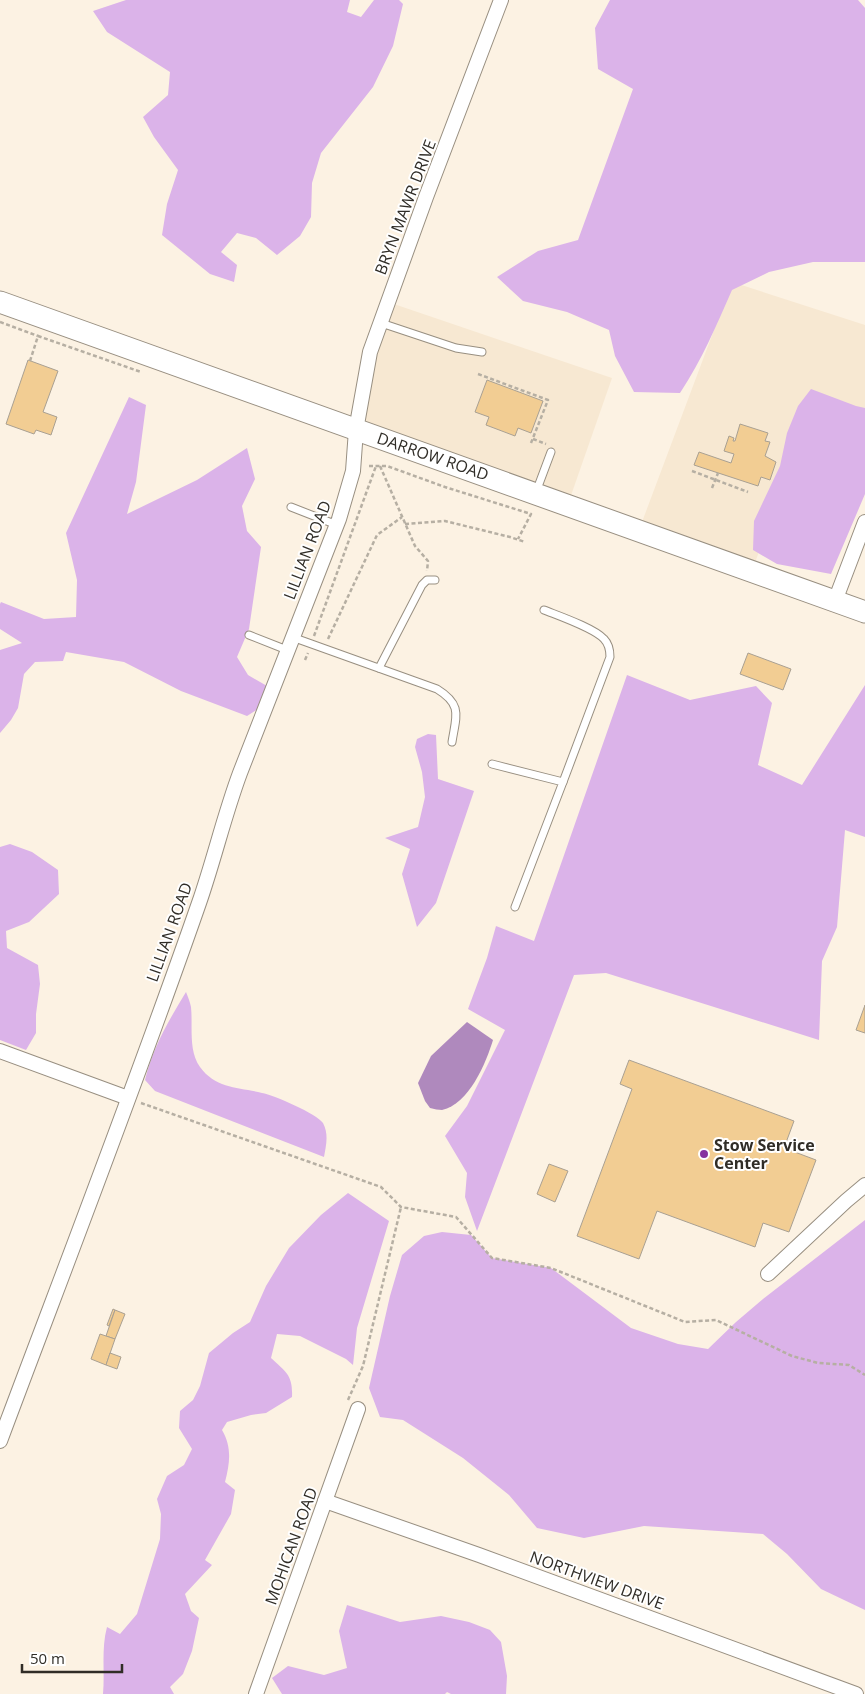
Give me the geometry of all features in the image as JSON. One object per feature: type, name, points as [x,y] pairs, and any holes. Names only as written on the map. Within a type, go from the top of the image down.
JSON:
[{"type":"main road","name":"DARROW ROAD","points":[[0,302],[356,430],[536,492],[865,612]]},
{"type":"street","name":"BRYN MAWR DRIVE","points":[[356,430],[370,352],[380,322],[501,0]]},
{"type":"street","name":"LILLIAN ROAD","points":[[0,1442],[200,901],[234,789],[337,525],[353,471],[356,430]]},
{"type":"street","points":[[835,601],[865,522]]},
{"type":"street","points":[[0,1051],[128,1098]]},
{"type":"street","points":[[768,1274],[865,1185]]},
{"type":"street","name":"MOHICAN ROAD","points":[[256,1694],[358,1409]]},
{"type":"street","name":"NORTHVIEW DRIVE","points":[[325,1501],[479,1555],[856,1694]]},
{"type":"lane","points":[[380,322],[456,348],[482,352]]},
{"type":"lane","points":[[536,492],[552,449]]},
{"type":"lane","points":[[291,507],[337,525]]},
{"type":"lane","points":[[379,668],[422,585],[431,580]]},
{"type":"lane","points":[[515,907],[610,657],[610,649],[604,639],[593,632],[544,610]]},
{"type":"lane","points":[[249,635],[290,643],[311,644],[437,689],[448,696],[454,703],[456,714],[452,742]]},
{"type":"lane","points":[[492,764],[562,782]]},
{"type":"path","points":[[0,322],[141,372]]},
{"type":"path","points":[[30,361],[38,336]]},
{"type":"path","points":[[478,374],[548,400],[539,417],[531,444]]},
{"type":"path","points":[[533,439],[552,449]]},
{"type":"path","points":[[378,465],[415,546],[428,562],[431,580]]},
{"type":"path","points":[[305,660],[378,465]]},
{"type":"path","points":[[369,466],[378,465],[531,514],[518,540]]},
{"type":"path","points":[[692,471],[748,492]]},
{"type":"path","points":[[712,488],[718,473]]},
{"type":"path","points":[[322,648],[333,630],[377,535],[402,517]]},
{"type":"path","points":[[405,524],[445,522],[525,542]]},
{"type":"path","points":[[128,1098],[381,1187],[401,1207],[456,1217],[492,1258],[551,1268],[685,1322],[716,1320],[792,1356],[818,1363],[849,1365],[865,1375]]},
{"type":"path","points":[[358,1409],[345,1405],[363,1366],[401,1207]]},
{"type":"shaded area","points":[[126,0],[350,0],[347,12],[361,17],[374,0],[399,0],[403,4],[393,46],[373,87],[321,153],[312,183],[311,217],[300,236],[277,255],[256,238],[237,233],[221,252],[237,265],[234,282],[210,274],[162,235],[167,204],[178,170],[154,137],[143,117],[168,95],[170,72],[107,32],[93,11]]},
{"type":"shaded area","points":[[610,0],[858,0],[865,8],[865,262],[813,262],[769,272],[732,290],[702,355],[680,393],[634,392],[615,356],[609,330],[567,312],[523,301],[497,277],[538,251],[578,240],[633,89],[598,69],[595,28]]},
{"type":"shaded area","points":[[732,282],[865,325],[865,436],[808,416],[752,571],[639,530]]},
{"type":"shaded area","points":[[388,302],[612,378],[568,504],[356,430]]},
{"type":"shaded area","points":[[811,389],[865,408],[865,494],[831,574],[777,564],[753,550],[754,521],[780,466],[787,433],[798,406]]},
{"type":"shaded area","points":[[129,397],[146,405],[136,482],[127,514],[197,480],[247,448],[255,479],[242,506],[247,531],[261,547],[249,629],[237,657],[248,675],[267,686],[261,707],[247,716],[181,691],[124,662],[66,652],[63,661],[35,662],[24,674],[18,708],[0,733],[0,650],[22,643],[0,629],[0,604],[1,602],[44,619],[76,617],[77,580],[66,533]]},
{"type":"shaded area","points":[[627,675],[690,700],[756,686],[772,703],[758,765],[802,785],[865,685],[865,837],[845,830],[837,927],[822,961],[819,1040],[606,973],[574,975],[477,1231],[465,1197],[467,1173],[445,1136],[467,1106],[505,1030],[468,1009],[487,958],[496,926],[534,941]]},
{"type":"shaded area","points":[[428,734],[436,735],[438,779],[474,791],[436,903],[417,927],[402,874],[410,849],[385,838],[418,827],[425,797],[422,772],[415,747],[417,739]]},
{"type":"shaded area","points":[[10,844],[32,852],[58,870],[59,894],[29,922],[6,931],[7,948],[38,965],[40,984],[36,1014],[36,1033],[26,1050],[0,1040],[0,847]]},
{"type":"shaded area","points":[[186,992],[191,1007],[192,1046],[200,1067],[213,1080],[228,1086],[276,1097],[295,1105],[319,1119],[326,1131],[324,1157],[155,1091],[145,1080],[157,1045]]},
{"type":"shaded area","points":[[467,1022],[493,1040],[486,1060],[475,1081],[460,1100],[442,1110],[430,1108],[418,1083],[431,1056]]},
{"type":"shaded area","points":[[348,1193],[389,1221],[357,1328],[353,1365],[346,1359],[300,1336],[277,1334],[271,1358],[288,1374],[292,1397],[266,1413],[227,1422],[222,1430],[229,1449],[225,1482],[235,1490],[231,1514],[205,1560],[212,1565],[185,1594],[191,1611],[199,1618],[192,1651],[183,1674],[170,1687],[174,1694],[103,1694],[104,1644],[107,1627],[120,1634],[137,1614],[160,1539],[161,1514],[157,1499],[167,1476],[184,1465],[192,1449],[179,1428],[180,1411],[193,1400],[200,1386],[209,1353],[250,1322],[266,1286],[289,1248],[321,1215]]},
{"type":"shaded area","points":[[865,1220],[865,1610],[821,1589],[787,1554],[763,1534],[644,1526],[584,1538],[537,1528],[509,1495],[463,1458],[403,1420],[380,1417],[369,1388],[390,1296],[402,1255],[424,1236],[442,1232],[471,1235],[492,1258],[551,1268],[631,1328],[678,1344],[708,1349],[763,1299]]},
{"type":"shaded area","points":[[347,1605],[400,1622],[441,1616],[469,1622],[490,1630],[501,1642],[507,1676],[506,1694],[451,1694],[447,1692],[445,1694],[282,1694],[272,1678],[288,1666],[324,1675],[347,1668],[339,1631]]},
{"type":"building","points":[[28,360],[58,371],[43,412],[57,417],[51,435],[36,430],[34,434],[6,424]]},
{"type":"building","points":[[487,380],[543,401],[531,433],[518,428],[515,436],[486,425],[489,417],[475,412]]},
{"type":"building","points":[[740,424],[768,433],[765,441],[770,442],[765,456],[776,462],[770,480],[761,477],[758,486],[694,465],[699,452],[731,463],[734,454],[724,451],[729,436],[734,438],[733,441],[735,441]]},
{"type":"building","points":[[748,653],[791,669],[783,690],[740,674]]},
{"type":"building","points":[[865,1005],[865,1033],[856,1030]]},
{"type":"building","name":"Stow Service Center","points":[[629,1060],[794,1121],[784,1148],[816,1160],[789,1232],[763,1223],[755,1247],[657,1211],[639,1259],[577,1236],[632,1089],[620,1084]]},
{"type":"building","points":[[549,1164],[568,1171],[555,1202],[537,1194]]},
{"type":"building","points":[[113,1309],[115,1310],[109,1326],[107,1325]]},
{"type":"building","points":[[115,1310],[125,1314],[115,1339],[106,1336]]},
{"type":"building","points":[[100,1334],[115,1339],[106,1365],[91,1359]]},
{"type":"building","points":[[110,1353],[121,1357],[117,1369],[106,1365]]},
{"type":"place","name":"Stow Service Center","points":[[704,1154]]}]
